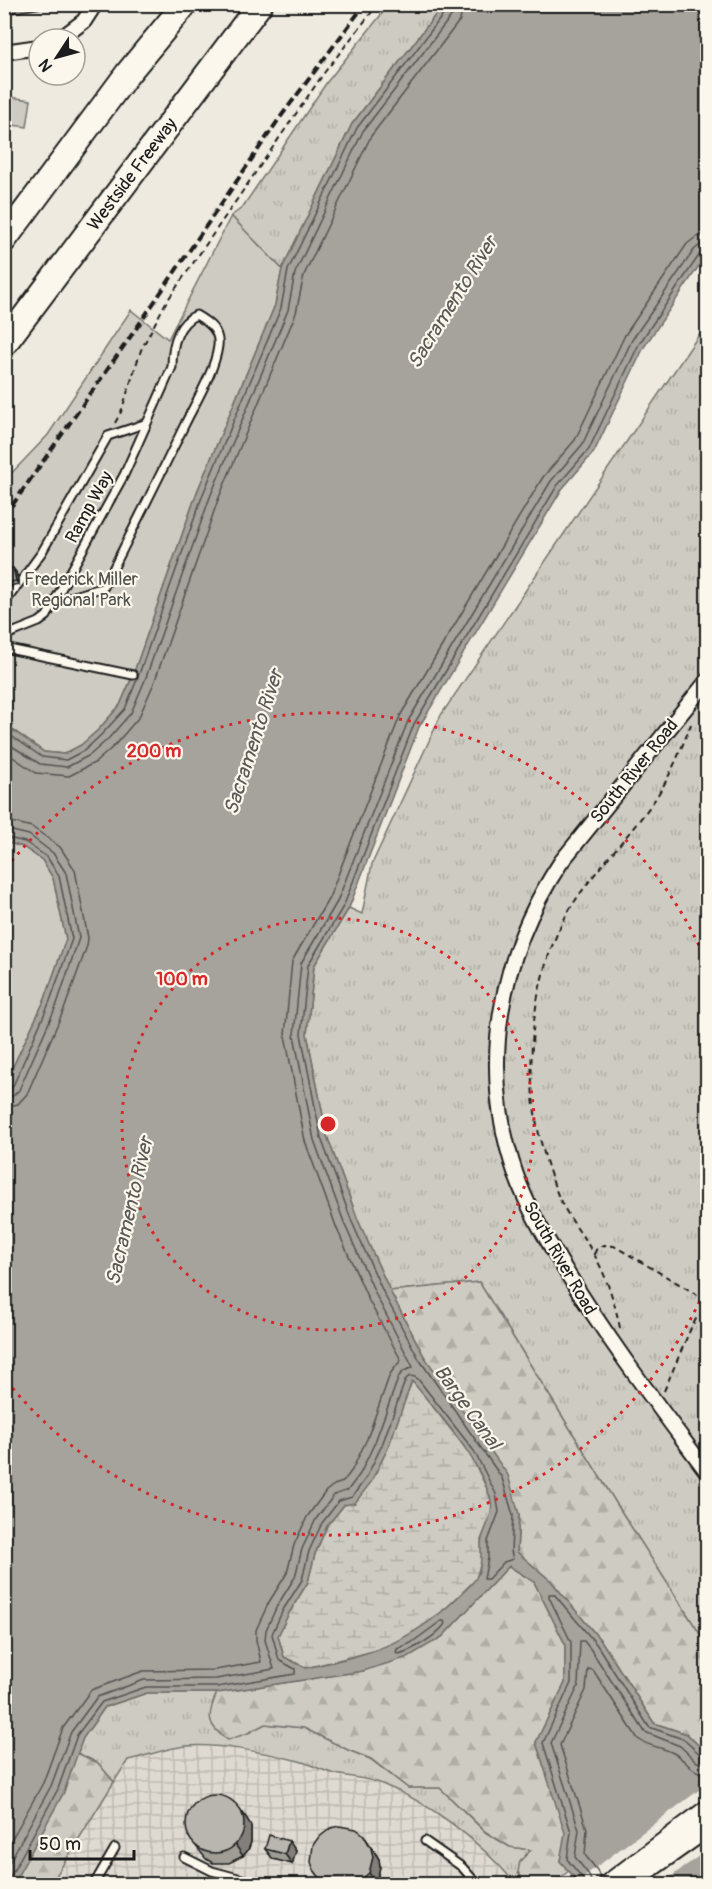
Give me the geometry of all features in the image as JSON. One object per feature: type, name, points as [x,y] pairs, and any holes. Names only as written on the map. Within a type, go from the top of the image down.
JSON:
[{"type":"highway","points":[[4,240],[128,73],[184,4]]},
{"type":"highway","name":"Westside Freeway","points":[[4,344],[260,4]]},
{"type":"street","points":[[76,27],[84,21],[94,4]]},
{"type":"street","points":[[4,52],[27,49]]},
{"type":"street","name":"South River Road","points":[[708,680],[568,853],[543,889],[525,926],[509,971],[502,999],[497,1041],[499,1088],[507,1143],[515,1173],[537,1224],[583,1300],[620,1355],[708,1473]]},
{"type":"street","points":[[608,1884],[708,1809]]},
{"type":"street","points":[[627,1884],[708,1827]]},
{"type":"lane","name":"Ramp Way","points":[[4,636],[39,622],[46,616],[124,476],[172,367],[172,349],[179,330],[188,318],[196,315],[212,324],[219,345],[207,380],[141,515],[104,586],[54,602]]},
{"type":"lane","points":[[4,604],[42,552],[108,436],[147,423]]},
{"type":"lane","points":[[4,648],[133,675]]},
{"type":"lane","points":[[425,1841],[462,1867],[477,1884]]},
{"type":"lane","points":[[94,1884],[115,1848]]},
{"type":"lane","points":[[184,1857],[212,1871],[260,1884]]},
{"type":"path","points":[[108,436],[121,412],[141,350],[165,304],[324,73],[378,4]]},
{"type":"path","points":[[620,1355],[620,1327],[607,1281],[594,1254],[561,1201],[541,1144],[532,1068],[532,1038],[544,971],[565,920],[589,882],[651,804],[675,764],[693,721]]},
{"type":"path","points":[[594,1254],[597,1248],[604,1245],[614,1246],[708,1301]]},
{"type":"path","points":[[655,1402],[665,1390],[696,1319],[708,1310]]},
{"type":"shaded area","points":[[186,1746],[229,1748],[299,1761],[343,1777],[380,1783],[454,1824],[495,1859],[516,1884],[51,1884],[128,1760]]},
{"type":"green space","points":[[389,5],[443,5],[352,124],[282,269],[231,216],[242,208],[327,82]]},
{"type":"green space","points":[[9,97],[31,100],[27,127],[5,124]]},
{"type":"green space","name":"Frederick Miller Regional Park","points":[[231,216],[282,269],[275,305],[197,492],[133,675],[120,705],[81,745],[64,754],[44,752],[5,724],[5,480],[48,435],[131,310],[168,339]]},
{"type":"green space","points":[[707,323],[707,1645],[479,1282],[390,1291],[358,1220],[327,1136],[307,1034],[314,966],[349,908],[362,914],[372,864],[441,715]]},
{"type":"green space","points":[[5,842],[23,847],[42,860],[53,878],[66,939],[45,999],[9,1075],[5,1096]]},
{"type":"green space","points":[[479,1282],[707,1645],[708,1742],[702,1749],[687,1734],[654,1723],[602,1642],[551,1581],[517,1552],[519,1514],[424,1356],[390,1291]]},
{"type":"green space","points":[[412,1380],[470,1454],[490,1495],[493,1512],[481,1540],[482,1558],[476,1579],[440,1614],[407,1637],[382,1649],[306,1668],[284,1657],[278,1636],[308,1582],[315,1554],[327,1526],[344,1505],[371,1482],[388,1448]]},
{"type":"green space","points":[[509,1566],[534,1582],[565,1644],[565,1683],[536,1742],[566,1833],[560,1861],[569,1871],[552,1884],[526,1884],[518,1872],[520,1861],[531,1850],[510,1847],[486,1832],[440,1788],[408,1788],[371,1759],[304,1728],[265,1724],[228,1740],[212,1725],[210,1714],[217,1693],[363,1671],[442,1637]]},
{"type":"green space","points":[[147,1693],[217,1693],[212,1704],[248,1733],[265,1724],[304,1728],[370,1759],[408,1788],[440,1788],[486,1833],[510,1847],[532,1850],[520,1861],[518,1873],[526,1884],[516,1884],[472,1839],[421,1803],[376,1782],[335,1774],[299,1761],[227,1747],[186,1746],[128,1760],[114,1782],[98,1763],[77,1753],[83,1738],[105,1707]]},
{"type":"green space","points":[[77,1753],[98,1763],[114,1782],[51,1884],[13,1884],[64,1792]]},
{"type":"water","name":"Sacramento River","points":[[443,5],[707,5],[707,254],[644,347],[594,452],[562,489],[419,727],[349,908],[314,966],[307,1034],[327,1136],[358,1220],[390,1291],[424,1356],[508,1475],[519,1514],[517,1552],[551,1581],[602,1642],[654,1723],[687,1734],[707,1754],[707,1884],[580,1884],[560,1861],[565,1833],[536,1742],[565,1683],[565,1644],[534,1582],[509,1566],[442,1637],[408,1657],[363,1671],[217,1693],[147,1693],[105,1707],[83,1738],[64,1792],[13,1884],[5,1884],[5,1096],[9,1075],[45,999],[66,939],[53,878],[42,860],[23,847],[5,842],[4,724],[44,752],[64,754],[81,745],[120,705],[133,675],[197,492],[275,305],[282,269],[352,124]],"holes":[[[412,1381],[475,1463],[491,1500],[490,1516],[481,1543],[481,1562],[478,1573],[470,1586],[439,1614],[405,1637],[369,1652],[306,1668],[284,1657],[278,1636],[308,1582],[315,1554],[327,1526],[344,1505],[355,1503],[371,1482],[388,1448]]]},
{"type":"pier","points":[[707,1784],[707,1850],[661,1884],[575,1883]]},
{"type":"building","points":[[13,568],[16,581],[4,583],[4,570]]},
{"type":"building","points":[[215,1795],[226,1797],[239,1808],[244,1824],[242,1835],[231,1848],[215,1853],[204,1851],[191,1840],[186,1824],[188,1813],[199,1800]]},
{"type":"building","points":[[339,1826],[356,1829],[363,1834],[371,1848],[373,1857],[369,1873],[356,1884],[324,1883],[311,1862],[313,1845],[318,1838],[331,1828]]},
{"type":"building","points":[[269,1835],[289,1841],[285,1854],[265,1849]]},
{"type":"railway","points":[[4,517],[279,119],[365,4]]},
{"type":"water label","name":"Barge Canal","points":[[468,1407]]}]
